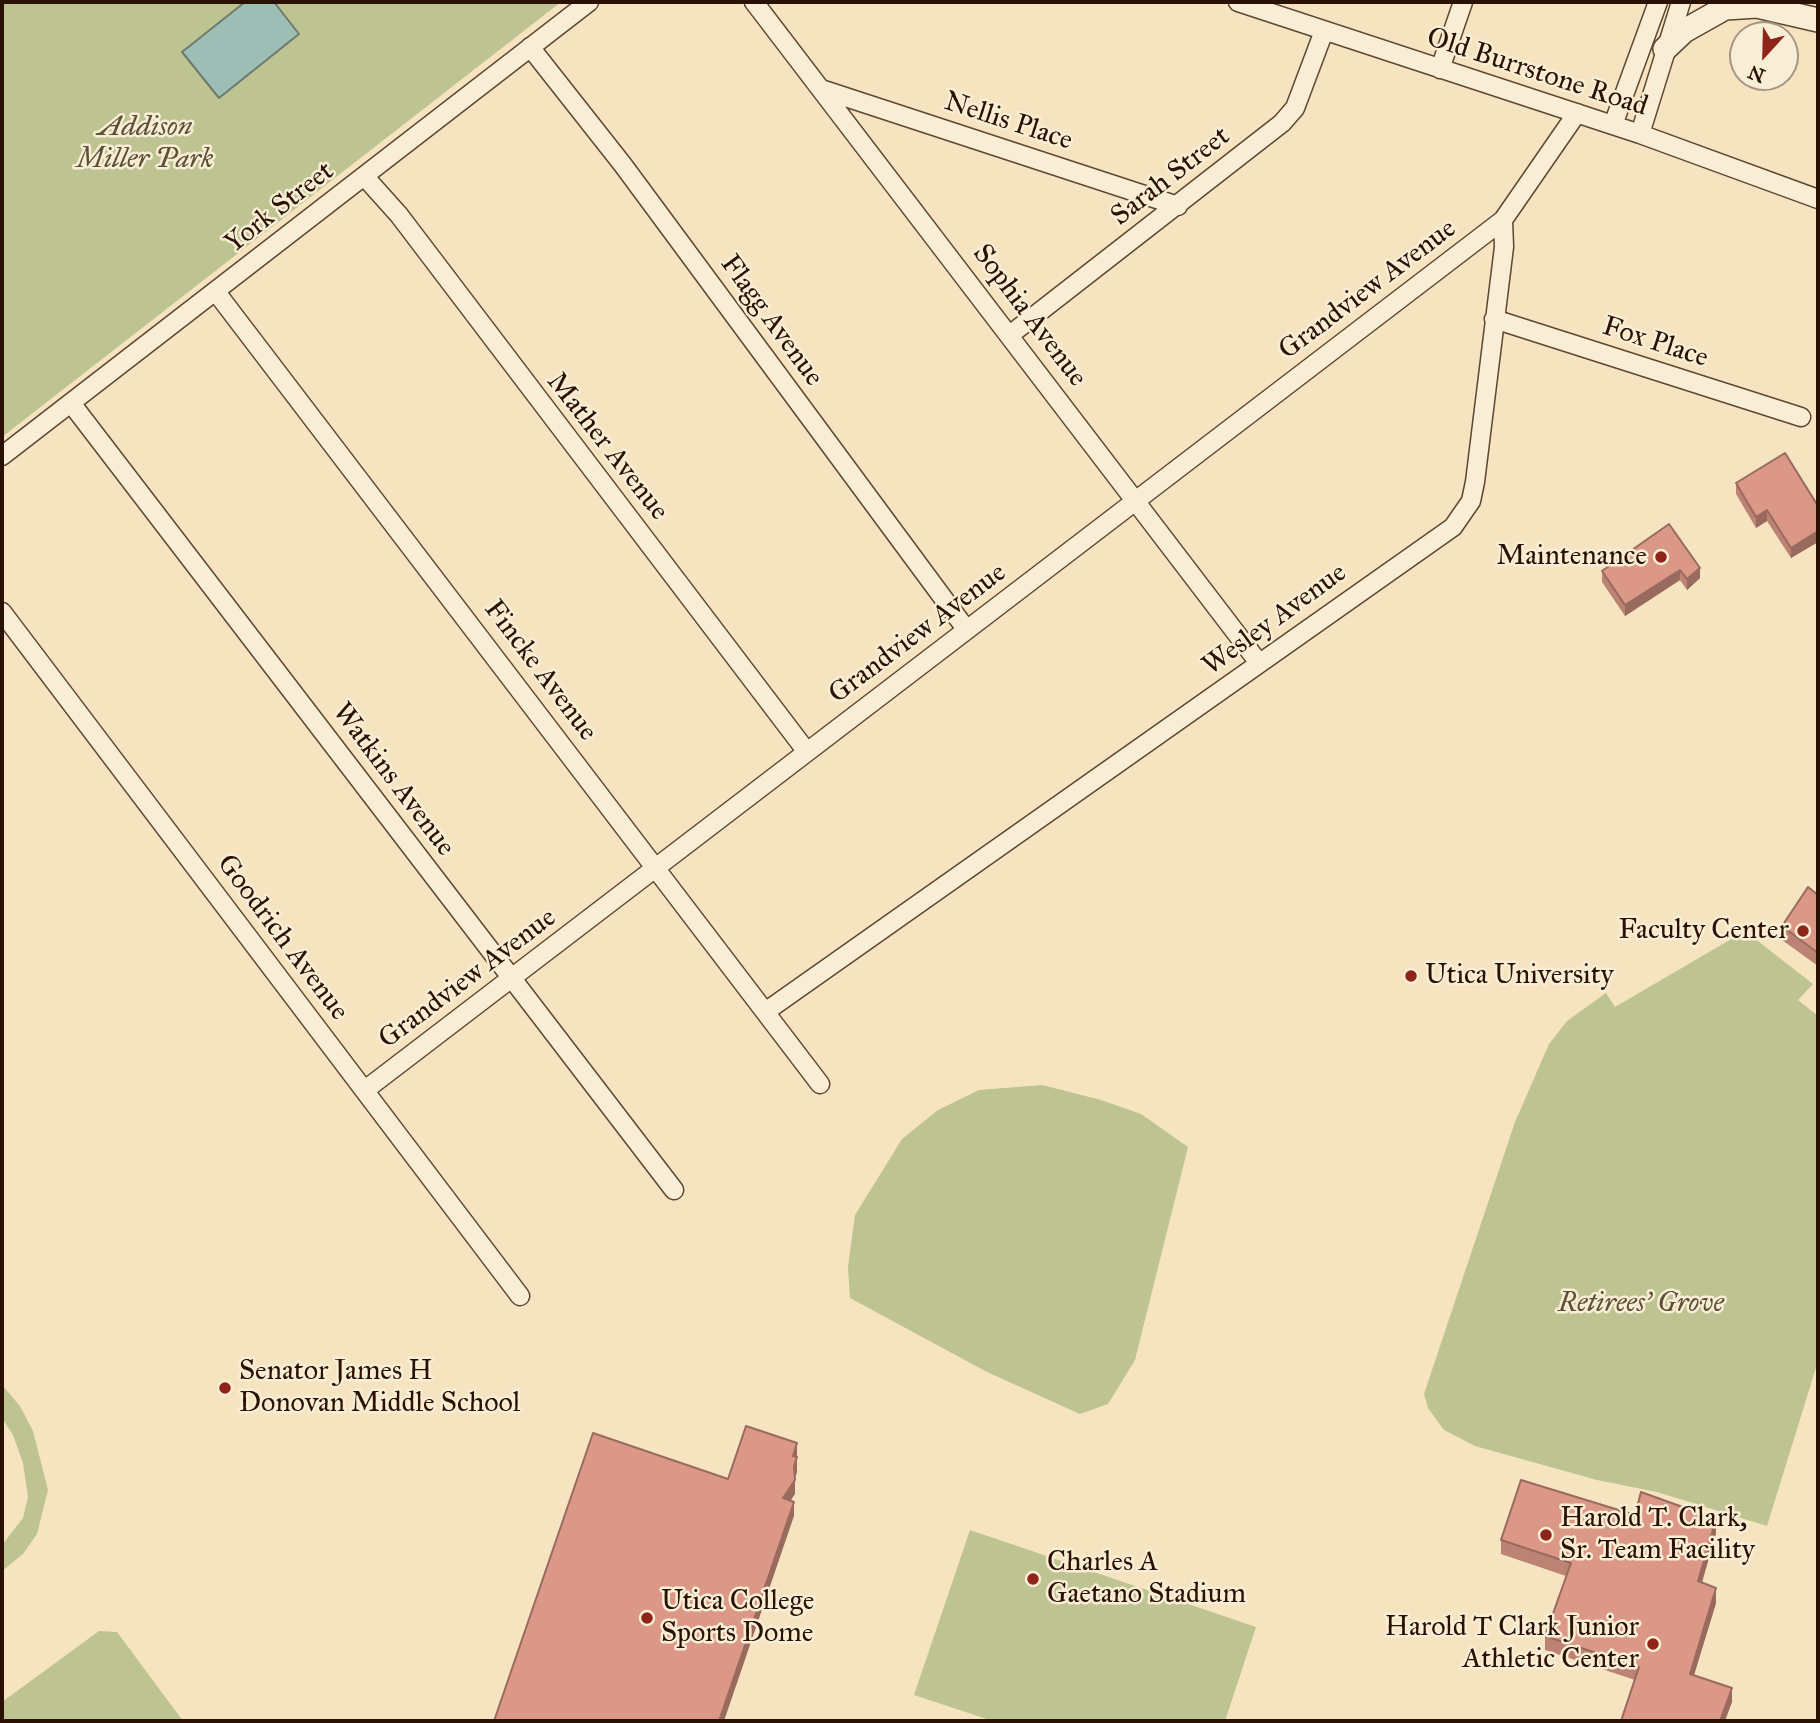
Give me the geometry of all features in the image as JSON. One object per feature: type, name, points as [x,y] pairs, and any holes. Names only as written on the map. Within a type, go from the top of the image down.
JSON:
[{"type":"street","name":"York Street","points":[[2,456],[589,2]]},
{"type":"street","name":"Sophia Avenue","points":[[754,2],[1011,334],[1259,663]]},
{"type":"street","name":"Old Burrstone Road","points":[[1238,2],[1640,134],[1818,199]]},
{"type":"street","points":[[1440,69],[1463,2]]},
{"type":"street","points":[[1613,125],[1658,2]]},
{"type":"street","points":[[1640,134],[1681,2]]},
{"type":"street","points":[[1790,2],[1818,18]]},
{"type":"street","points":[[1665,49],[1692,26],[1725,8],[1757,6],[1818,18]]},
{"type":"street","name":"Sarah Street","points":[[1011,334],[1282,123],[1295,108],[1324,30]]},
{"type":"street","name":"Flagg Avenue","points":[[530,47],[623,164],[967,629]]},
{"type":"street","name":"Nellis Place","points":[[821,89],[1178,206]]},
{"type":"street","points":[[1503,220],[1577,113]]},
{"type":"street","name":"Mather Avenue","points":[[364,176],[399,215],[807,752]]},
{"type":"street","name":"Grandview Avenue","points":[[365,1090],[1503,220]]},
{"type":"street","name":"Wesley Avenue","points":[[765,1012],[1452,527],[1471,501],[1475,482],[1504,247],[1503,220]]},
{"type":"street","name":"Fincke Avenue","points":[[216,292],[820,1084]]},
{"type":"street","name":"Fox Place","points":[[1494,319],[1801,417]]},
{"type":"street","name":"Watkins Avenue","points":[[71,403],[674,1190]]},
{"type":"street","name":"Goodrich Avenue","points":[[2,612],[520,1296]]},
{"type":"green space","name":"Addison Miller Park","points":[[2,2],[561,2],[2,437]]},
{"type":"green space","name":"Retirees' Grove","points":[[1745,931],[1813,984],[1798,1000],[1818,1016],[1818,1361],[1767,1526],[1657,1492],[1597,1480],[1475,1446],[1444,1430],[1428,1408],[1424,1394],[1515,1122],[1549,1044],[1567,1021],[1606,993],[1615,1007]]},
{"type":"green space","points":[[1042,1085],[1101,1100],[1141,1114],[1188,1147],[1135,1360],[1108,1404],[1080,1414],[987,1372],[850,1298],[848,1267],[855,1215],[902,1139],[938,1110],[979,1090]]},
{"type":"green space","points":[[2,1385],[20,1406],[33,1431],[48,1490],[37,1534],[23,1554],[2,1571],[2,1545],[23,1518],[28,1497],[23,1463],[13,1435],[2,1418]]},
{"type":"green space","name":"Charles A Gaetano Stadium","points":[[970,1530],[1256,1627],[1225,1721],[993,1721],[914,1695]]},
{"type":"green space","points":[[99,1631],[117,1632],[183,1721],[2,1721],[2,1702]]},
{"type":"water","points":[[245,2],[274,2],[299,34],[219,98],[182,52]]},
{"type":"building","points":[[1785,453],[1818,506],[1818,531],[1791,548],[1767,510],[1756,517],[1736,483]]},
{"type":"building","name":"Maintenance","points":[[1669,524],[1700,568],[1687,579],[1680,570],[1625,605],[1602,571]]},
{"type":"building","name":"Faculty Center","points":[[1808,887],[1818,895],[1818,953],[1782,926]]},
{"type":"building","name":"Utica College Sports Dome","points":[[746,1426],[797,1443],[793,1456],[797,1457],[794,1466],[795,1480],[783,1498],[794,1502],[719,1721],[494,1721],[593,1433],[728,1479]]},
{"type":"building","points":[[1521,1480],[1635,1515],[1641,1492],[1716,1519],[1698,1581],[1716,1588],[1690,1674],[1732,1688],[1720,1721],[1621,1721],[1639,1667],[1545,1636],[1571,1563],[1501,1540]]},
{"type":"place","name":"Maintenance","points":[[1661,557]]},
{"type":"place","name":"Faculty Center","points":[[1803,931]]},
{"type":"place","name":"Utica University","points":[[1411,976]]},
{"type":"place","name":"Senator James H Donovan Middle School","points":[[225,1388]]},
{"type":"place","name":"Harold T. Clark, Sr. Team Facility","points":[[1546,1535]]},
{"type":"place","name":"Charles A Gaetano Stadium","points":[[1033,1579]]},
{"type":"place","name":"Utica College Sports Dome","points":[[647,1618]]},
{"type":"place","name":"Harold T Clark Junior Athletic Center","points":[[1653,1644]]}]
